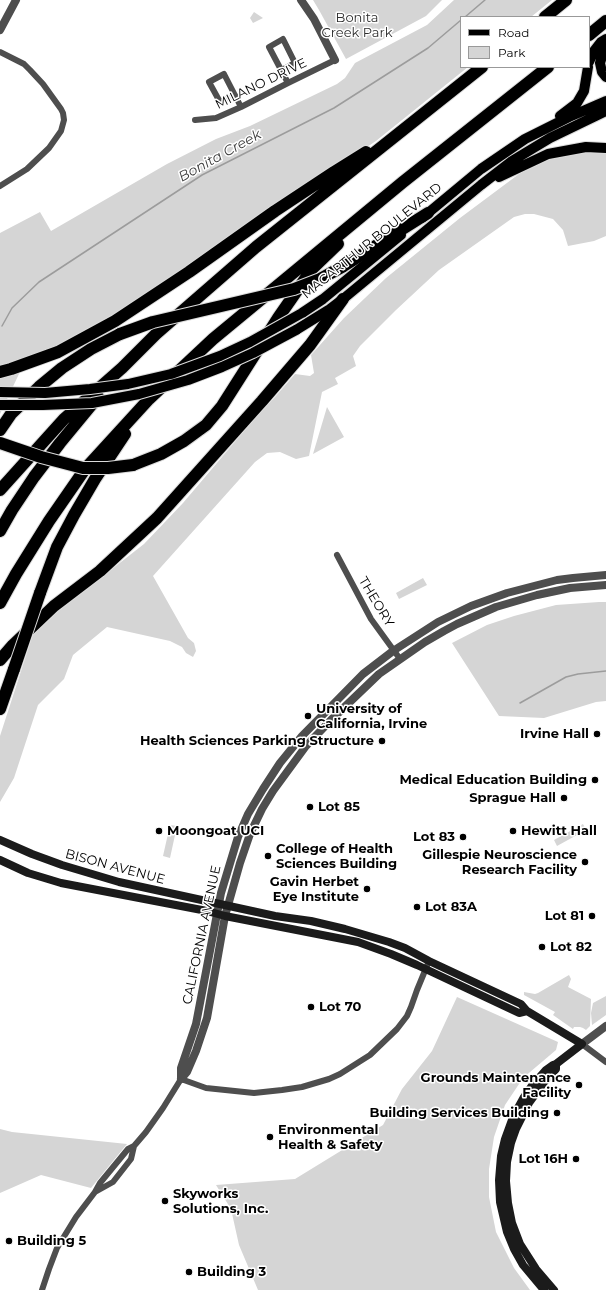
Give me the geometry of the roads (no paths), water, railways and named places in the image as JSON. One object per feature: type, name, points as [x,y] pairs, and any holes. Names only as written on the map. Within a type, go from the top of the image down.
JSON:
[{"type":"highway","points":[[546,16],[566,0]]},
{"type":"highway","points":[[590,34],[606,21]]},
{"type":"highway","points":[[0,490],[64,419],[122,368],[156,334],[256,247],[481,68]]},
{"type":"highway","points":[[0,603],[49,521],[85,469],[149,399],[213,339],[403,182],[547,68]]},
{"type":"highway","points":[[0,372],[41,359],[77,342],[115,321],[334,172],[400,133]]},
{"type":"highway","points":[[0,443],[41,457],[83,468],[108,468],[133,465],[161,454],[184,441],[206,425],[222,406],[278,318],[312,269],[403,182]]},
{"type":"highway","points":[[0,430],[11,414],[39,386],[62,368],[92,349],[120,334],[153,322],[294,289],[320,279],[342,267],[428,213]]},
{"type":"highway","points":[[0,660],[13,645],[54,606],[100,571],[157,518],[262,401],[310,344],[343,299]]},
{"type":"highway","points":[[0,531],[34,477],[122,368]]},
{"type":"highway","points":[[0,709],[57,547],[95,479],[149,399]]},
{"type":"main road","points":[[590,60],[594,51],[601,42],[606,39]]},
{"type":"main road","points":[[606,48],[600,63],[602,72],[606,77]]},
{"type":"main road","points":[[541,130],[577,103],[584,91],[588,68]]},
{"type":"main road","name":"MACARTHUR BOULEVARD","points":[[0,392],[45,393],[128,384],[171,374],[220,356],[250,342],[302,313],[323,299],[501,155],[541,130],[569,116],[606,101]]},
{"type":"main road","name":"MACARTHUR BOULEVARD","points":[[0,405],[92,403],[139,394],[188,380],[253,353],[296,330],[330,309],[512,161],[550,138],[606,111]]},
{"type":"main road","points":[[481,185],[548,154],[586,147],[606,148]]},
{"type":"main road","name":"BISON AVENUE","points":[[0,840],[62,865],[104,878],[227,906],[345,929],[389,942],[405,948],[429,961],[521,1004],[527,1011],[582,1044]]},
{"type":"main road","name":"BISON AVENUE","points":[[0,860],[28,873],[61,883],[358,942],[426,969],[519,1013],[527,1011]]},
{"type":"main road","points":[[544,1290],[523,1265],[514,1249],[503,1215],[500,1202],[499,1180],[501,1156],[513,1117],[524,1097],[546,1070],[582,1044]]},
{"type":"main road","points":[[554,1290],[536,1269],[520,1244],[512,1223],[506,1181],[507,1162],[516,1129],[529,1103],[556,1069],[556,1064]]},
{"type":"street","points":[[0,30],[16,0]]},
{"type":"street","points":[[301,0],[314,19],[335,60]]},
{"type":"street","points":[[282,70],[295,63],[283,39],[269,47],[288,83]]},
{"type":"street","points":[[0,52],[24,64],[30,70],[61,109],[64,120],[61,131],[49,148],[27,169],[0,186]]},
{"type":"street","name":"MILANO DRIVE","points":[[195,120],[216,118],[241,108],[335,60]]},
{"type":"street","points":[[235,95],[220,102],[209,82],[224,74],[235,95],[241,108]]},
{"type":"street","name":"THEORY","points":[[337,555],[371,620],[400,659]]},
{"type":"street","name":"CALIFORNIA AVENUE","points":[[181,1079],[181,1068],[196,1024],[216,913],[230,862],[241,831],[256,801],[280,763],[302,736],[363,674],[393,651],[438,622],[455,613],[514,591],[557,580],[606,575]]},
{"type":"street","name":"CALIFORNIA AVENUE","points":[[42,1290],[57,1248],[76,1218],[128,1149],[134,1146],[146,1132],[164,1108],[181,1079],[187,1072],[207,1018],[227,906],[250,834],[266,803],[306,746],[361,690],[424,642],[462,621],[496,607],[549,592],[606,584]]},
{"type":"street","points":[[181,1079],[206,1088],[254,1093],[288,1090],[328,1079],[351,1068],[366,1058],[398,1029],[412,1007],[417,990],[429,961]]},
{"type":"street","points":[[606,1026],[582,1044],[606,1062]]},
{"type":"street","name":"CALIFORNIA AVENUE","points":[[96,1192],[113,1182],[131,1159],[134,1146]]},
{"type":"waterway","name":"Bonita Creek","points":[[466,16],[485,0]]},
{"type":"waterway","name":"Bonita Creek","points":[[2,326],[12,308],[39,282],[202,175],[334,108],[428,48],[460,21]]},
{"type":"waterway","points":[[520,703],[566,677],[606,671]]},
{"type":"place","name":"University of California, Irvine","points":[[308,716]]},
{"type":"place","name":"Irvine Hall","points":[[597,734]]},
{"type":"place","name":"Health Sciences Parking Structure","points":[[382,741]]},
{"type":"place","name":"Medical Education Building","points":[[595,780]]},
{"type":"place","name":"Sprague Hall","points":[[564,798]]},
{"type":"place","name":"Lot 85","points":[[310,807]]},
{"type":"place","name":"Moongoat UCI","points":[[159,831]]},
{"type":"place","name":"Hewitt Hall","points":[[513,831]]},
{"type":"place","name":"Lot 83","points":[[463,837]]},
{"type":"place","name":"College of Health Sciences Building","points":[[268,856]]},
{"type":"place","name":"Gillespie Neuroscience Research Facility","points":[[585,862]]},
{"type":"place","name":"Gavin Herbet Eye Institute","points":[[367,889]]},
{"type":"place","name":"Lot 83A","points":[[417,907]]},
{"type":"place","name":"Lot 81","points":[[592,916]]},
{"type":"place","name":"Lot 82","points":[[542,947]]},
{"type":"place","name":"Lot 70","points":[[311,1007]]},
{"type":"place","name":"Grounds Maintenance Facility","points":[[579,1085]]},
{"type":"place","name":"Building Services Building","points":[[557,1113]]},
{"type":"place","name":"Environmental Health & Safety","points":[[270,1137]]},
{"type":"place","name":"Lot 16H","points":[[576,1159]]},
{"type":"place","name":"Skyworks Solutions, Inc.","points":[[165,1201]]},
{"type":"place","name":"Building 5","points":[[9,1241]]},
{"type":"place","name":"Building 3","points":[[189,1272]]},
{"type":"park label","name":"Bonita Creek Park","points":[[357,26]]}]
